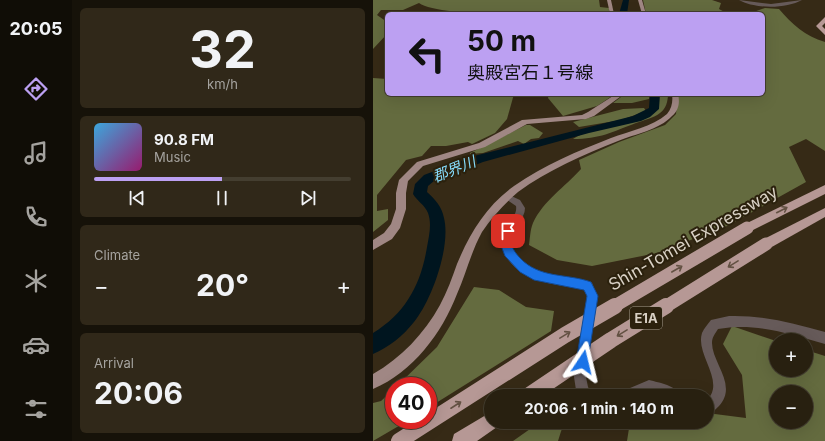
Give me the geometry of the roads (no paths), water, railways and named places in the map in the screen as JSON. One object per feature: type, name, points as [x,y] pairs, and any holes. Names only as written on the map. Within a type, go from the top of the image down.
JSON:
[{"type":"highway","points":[[825,19],[819,26],[825,33]]},
{"type":"highway","name":"Shin-Tomei Expressway","points":[[399,441],[565,335],[747,228],[825,188]]},
{"type":"highway","name":"E1A","points":[[538,389],[611,340],[766,244],[825,212]]},
{"type":"highway","points":[[461,441],[484,426]]},
{"type":"main road","points":[[609,0],[612,12]]},
{"type":"main road","points":[[640,0],[643,12]]},
{"type":"main road","points":[[373,246],[388,236],[396,225],[401,209],[401,193],[404,180],[421,164],[482,145],[525,122],[583,117],[591,114],[618,96]]},
{"type":"main road","points":[[373,382],[413,353],[431,332],[451,295],[469,244],[492,211],[507,197],[528,182],[561,164],[608,142],[660,122],[673,112],[675,106],[675,96]]},
{"type":"street","points":[[741,0],[770,5],[784,4],[800,0]]},
{"type":"street","points":[[507,197],[518,203],[521,208],[520,214],[508,231],[505,243],[509,253],[515,260],[534,275],[587,286],[592,296],[580,377],[582,389]]},
{"type":"street","points":[[714,403],[716,401],[721,385],[705,339],[711,327],[721,323],[740,321],[785,326],[825,338]]},
{"type":"street","points":[[643,389],[649,386],[659,389]]},
{"type":"waterway","name":"郡界川","points":[[623,12],[626,0]]},
{"type":"waterway","name":"郡界川","points":[[373,344],[387,336],[408,315],[416,304],[428,278],[435,248],[438,224],[432,206],[420,194],[422,184],[429,178],[479,159],[588,129],[625,122],[637,118],[654,109],[655,96]]}]
